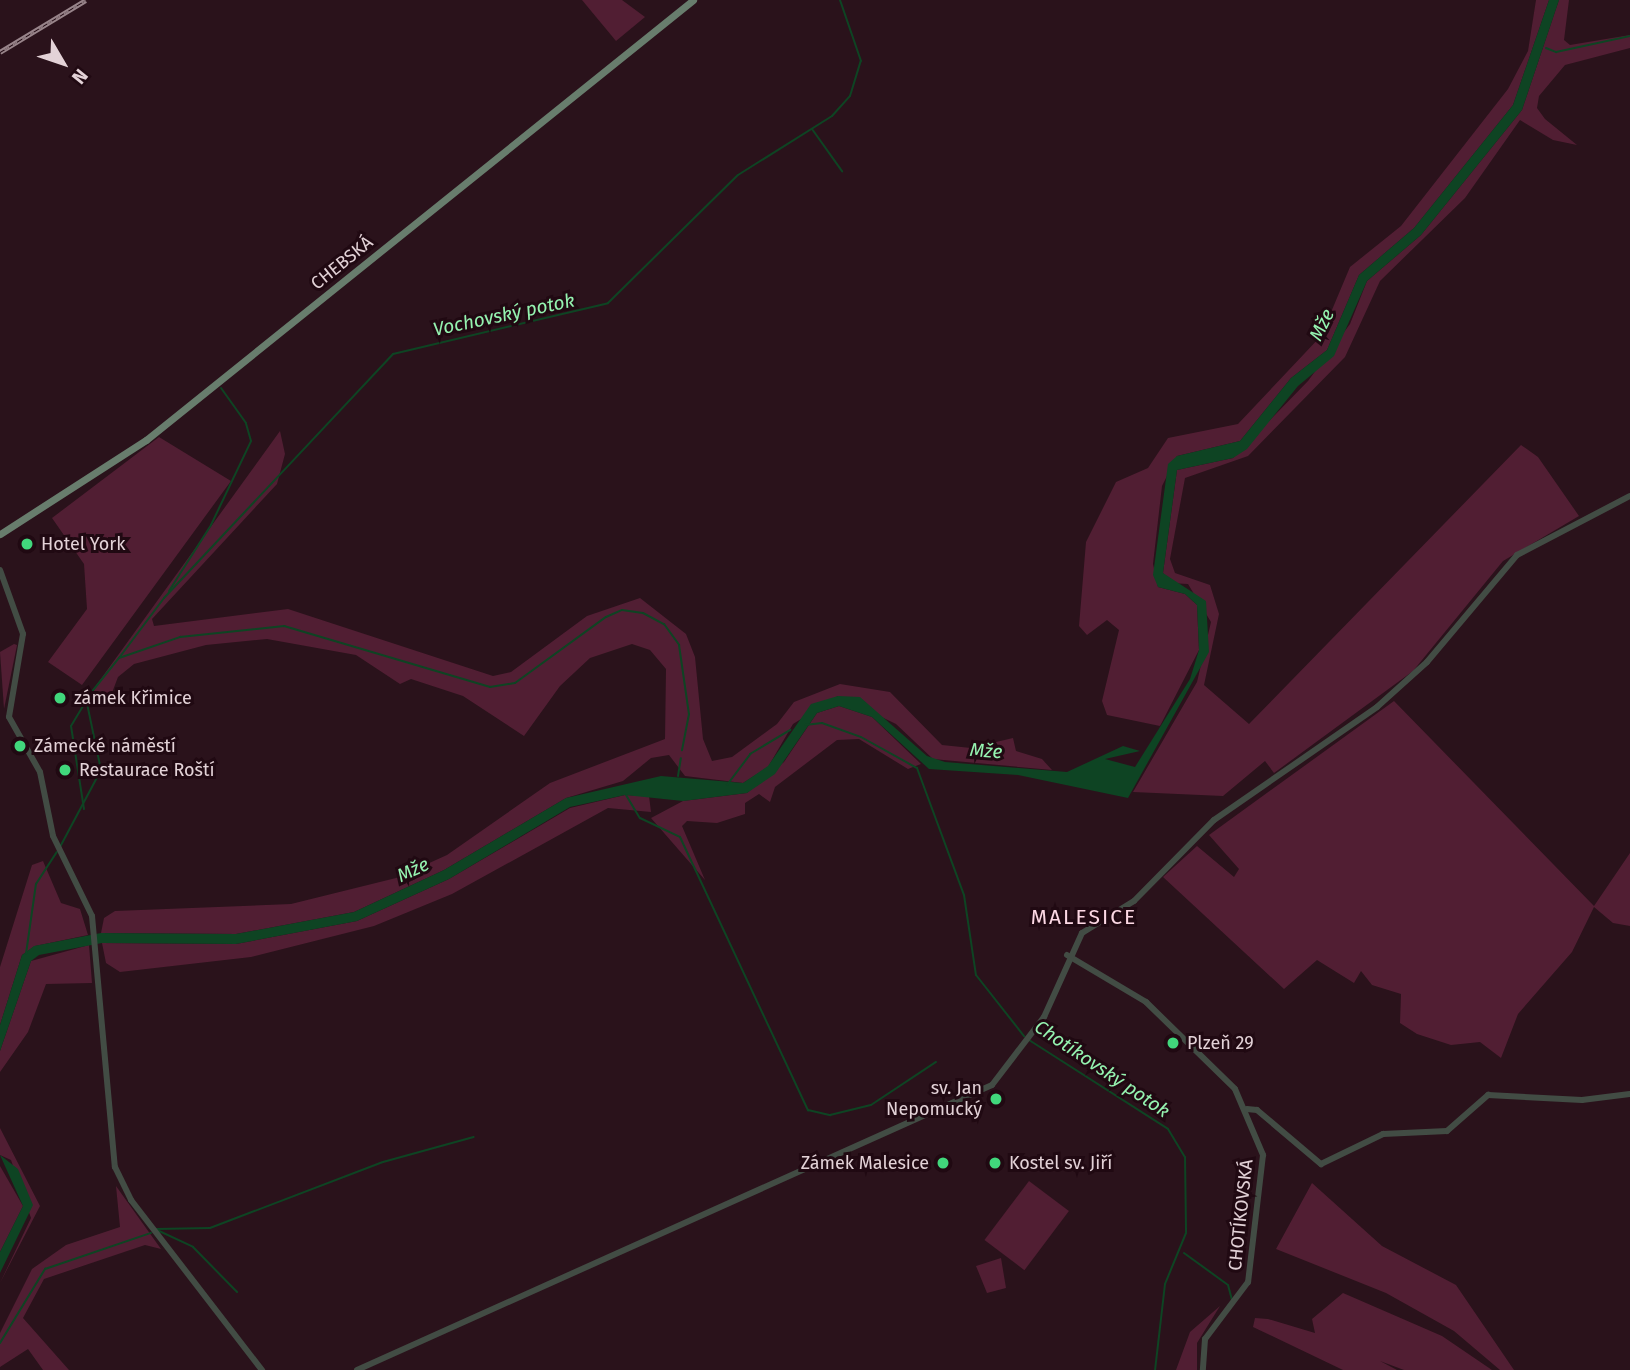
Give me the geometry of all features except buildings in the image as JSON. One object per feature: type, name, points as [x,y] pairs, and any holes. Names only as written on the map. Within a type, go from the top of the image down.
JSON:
[{"type":"main road","name":"CHEBSKÁ","points":[[0,534],[146,440],[693,0]]},
{"type":"street","points":[[357,1370],[943,1112],[992,1085],[1028,1041],[1067,955],[1102,920],[1134,901],[1214,820],[1396,691],[1517,555],[1630,496]]},
{"type":"street","points":[[0,570],[21,626],[9,718],[45,784],[54,838],[92,916],[115,1167],[155,1230],[262,1370]]},
{"type":"street","name":"CHOTÍKOVSKÁ","points":[[1067,955],[1146,1002],[1235,1089],[1247,1109],[1263,1175],[1248,1282],[1205,1339],[1203,1370]]},
{"type":"street","points":[[1247,1109],[1257,1110],[1315,1163],[1334,1161],[1367,1141],[1388,1133],[1447,1131],[1488,1095],[1581,1100],[1630,1094]]},
{"type":"shaded area","points":[[582,0],[622,0],[645,17],[616,41]]},
{"type":"shaded area","points":[[1536,0],[1549,0],[1513,105],[1414,228],[1359,275],[1327,350],[1291,378],[1240,441],[1177,456],[1162,486],[1153,564],[1158,587],[1185,594],[1197,605],[1199,650],[1160,726],[1107,715],[1102,701],[1119,630],[1107,620],[1087,635],[1079,626],[1086,542],[1116,482],[1148,468],[1168,438],[1238,424],[1321,336],[1350,267],[1401,226],[1508,89],[1528,51]]},
{"type":"shaded area","points":[[1549,0],[1559,0],[1522,110],[1421,235],[1367,281],[1334,356],[1298,386],[1247,449],[1233,458],[1177,470],[1163,573],[1206,601],[1209,652],[1128,798],[1018,775],[929,769],[872,717],[839,706],[817,713],[775,774],[747,793],[683,801],[625,795],[570,807],[449,879],[357,921],[236,944],[102,943],[39,955],[31,961],[0,1051],[0,1025],[22,955],[34,946],[101,933],[236,934],[354,912],[444,870],[566,798],[661,776],[743,783],[768,766],[811,704],[838,696],[860,697],[927,756],[945,762],[1067,772],[1123,746],[1140,751],[1105,759],[1135,767],[1190,679],[1199,650],[1197,605],[1185,594],[1158,587],[1153,575],[1168,464],[1177,456],[1240,441],[1291,378],[1327,350],[1359,275],[1414,228],[1513,105]]},
{"type":"shaded area","points":[[1559,0],[1569,0],[1564,40],[1570,45],[1630,35],[1630,48],[1565,65],[1539,96],[1537,108],[1545,119],[1577,145],[1553,140],[1520,120],[1465,198],[1380,281],[1345,357],[1248,456],[1185,478],[1170,559],[1175,573],[1210,585],[1219,614],[1204,685],[1249,724],[1521,445],[1538,457],[1579,516],[1503,561],[1413,671],[1274,773],[1265,761],[1223,796],[1133,792],[1197,682],[1211,622],[1188,584],[1170,583],[1163,573],[1177,470],[1233,458],[1308,381],[1350,324],[1367,281],[1421,235],[1522,110]]},
{"type":"shaded area","points":[[280,431],[285,454],[277,484],[152,619],[154,626],[288,609],[493,676],[511,672],[587,616],[640,598],[686,634],[695,657],[703,739],[712,761],[732,757],[777,724],[794,702],[840,684],[890,692],[942,745],[971,748],[1013,738],[1016,751],[1042,759],[1052,770],[933,759],[896,724],[838,696],[793,724],[768,767],[743,783],[685,776],[669,755],[651,758],[623,781],[566,798],[444,870],[354,912],[236,934],[101,933],[104,918],[115,911],[291,904],[396,878],[447,855],[550,783],[665,739],[666,669],[650,650],[632,644],[590,658],[560,686],[524,736],[463,696],[411,679],[400,684],[356,655],[267,639],[206,645],[134,664],[118,677],[107,706],[89,707],[95,687]]},
{"type":"shaded area","points":[[159,437],[231,481],[82,685],[48,662],[87,609],[84,564],[52,518]]},
{"type":"shaded area","points":[[17,645],[4,709],[0,652]]},
{"type":"shaded area","points":[[1394,701],[1594,906],[1630,853],[1630,926],[1613,923],[1594,907],[1572,952],[1518,1014],[1501,1058],[1480,1042],[1451,1045],[1417,1034],[1400,1023],[1401,994],[1372,985],[1361,971],[1354,983],[1317,960],[1284,989],[1163,877],[1197,846],[1234,877],[1239,869],[1209,835]]},
{"type":"shaded area","points":[[839,706],[872,717],[921,764],[908,769],[859,739],[837,740],[775,787],[770,802],[759,794],[745,803],[745,814],[717,823],[687,821],[682,826],[705,880],[651,818],[683,801],[747,793],[784,762],[817,713]]},
{"type":"shaded area","points":[[625,795],[649,796],[651,812],[608,808],[452,894],[374,926],[251,957],[120,972],[106,963],[102,943],[236,944],[357,921],[449,879],[570,808]]},
{"type":"shaded area","points":[[43,861],[61,903],[80,909],[88,935],[35,946],[22,955],[0,1025],[0,967],[32,865]]},
{"type":"shaded area","points":[[89,945],[92,983],[46,984],[28,1032],[0,1072],[0,1051],[31,961]]},
{"type":"shaded area","points":[[0,1128],[40,1206],[0,1283],[31,1218],[11,1160],[0,1155]]},
{"type":"shaded area","points":[[0,1155],[18,1169],[33,1205],[0,1273],[0,1252],[23,1206]]},
{"type":"shaded area","points":[[0,1166],[23,1206],[0,1252]]},
{"type":"shaded area","points":[[1029,1181],[1069,1211],[1024,1270],[984,1240]]},
{"type":"shaded area","points":[[1312,1183],[1382,1246],[1456,1285],[1514,1370],[1500,1370],[1454,1331],[1386,1293],[1276,1249]]},
{"type":"shaded area","points":[[116,1186],[161,1249],[145,1245],[44,1279],[23,1318],[69,1370],[43,1370],[28,1349],[0,1367],[0,1333],[32,1269],[66,1245],[120,1227]]},
{"type":"shaded area","points":[[1001,1258],[1006,1288],[987,1293],[976,1266]]},
{"type":"shaded area","points":[[1343,1293],[1442,1336],[1492,1370],[1404,1370],[1380,1361],[1397,1370],[1343,1370],[1253,1327],[1255,1318],[1268,1319],[1315,1333],[1312,1319]]},
{"type":"shaded area","points":[[1220,1306],[1197,1343],[1197,1370],[1176,1370],[1190,1332]]},
{"type":"waterway","name":"Vochovský potok","points":[[119,658],[164,598],[393,354],[608,303],[738,175],[832,116],[850,96],[861,61],[840,0]]},
{"type":"waterway","points":[[1546,48],[1556,52],[1630,36]]},
{"type":"waterway","points":[[812,129],[842,171]]},
{"type":"waterway","points":[[169,591],[211,525],[251,441],[246,423],[221,388]]},
{"type":"waterway","points":[[60,847],[101,770],[86,699],[119,658],[180,637],[284,626],[490,687],[515,683],[606,617],[622,610],[643,613],[664,624],[679,645],[689,714],[682,750]]},
{"type":"waterway","points":[[84,704],[71,726],[84,809]]},
{"type":"waterway","name":"Chotíkovský potok","points":[[805,725],[822,723],[861,737],[917,768],[964,895],[976,975],[1024,1036]]},
{"type":"waterway","points":[[727,785],[750,754],[790,730]]},
{"type":"waterway","points":[[678,776],[681,758]]},
{"type":"waterway","points":[[626,795],[640,818],[680,837],[808,1110],[830,1115],[871,1105],[936,1062]]},
{"type":"waterway","points":[[26,954],[36,884],[57,852]]},
{"type":"waterway","name":"Chotíkovský potok","points":[[1029,1040],[1168,1129],[1185,1157],[1186,1233],[1165,1284],[1155,1370]]},
{"type":"waterway","points":[[156,1229],[210,1228],[383,1162],[474,1137]]},
{"type":"waterway","points":[[157,1230],[193,1247],[237,1292]]},
{"type":"waterway","points":[[0,1343],[45,1269],[151,1233]]},
{"type":"waterway","points":[[1184,1253],[1228,1285],[1232,1300]]},
{"type":"railway","points":[[0,52],[86,0]]},
{"type":"place","name":"Hotel York","points":[[27,544]]},
{"type":"place","name":"zámek Křimice","points":[[60,698]]},
{"type":"place","name":"Zámecké náměstí","points":[[20,746]]},
{"type":"place","name":"Restaurace Roští","points":[[65,770]]},
{"type":"place","name":"Plzeň 29","points":[[1173,1043]]},
{"type":"place","name":"sv. Jan Nepomucký","points":[[996,1099]]},
{"type":"place","name":"Zámek Malesice","points":[[943,1163]]},
{"type":"place","name":"Kostel sv. Jiří","points":[[995,1163]]},
{"type":"district","name":"MALESICE","points":[[1084,917]]},
{"type":"water label","name":"Mže","points":[[1322,325]]},
{"type":"water label","name":"Mže","points":[[986,751]]},
{"type":"water label","name":"Mže","points":[[413,870]]}]
